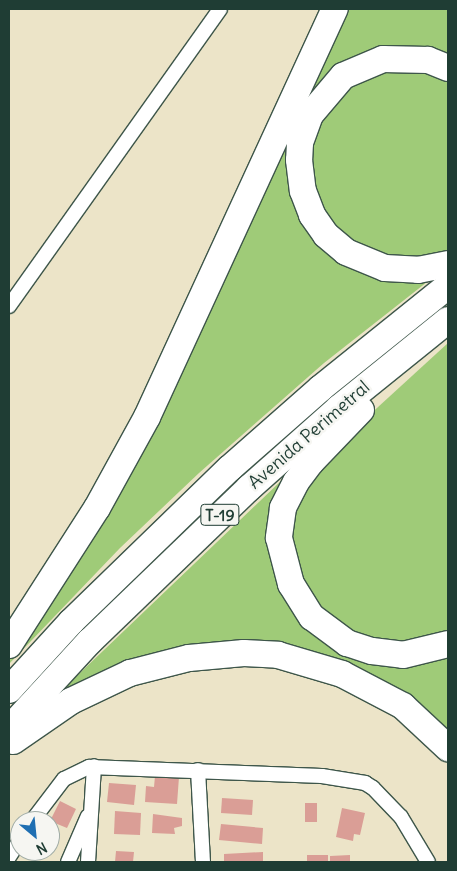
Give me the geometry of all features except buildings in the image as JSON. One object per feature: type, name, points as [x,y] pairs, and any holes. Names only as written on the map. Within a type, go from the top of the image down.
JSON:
[{"type":"highway","points":[[9,645],[97,508],[147,417],[335,9]]},
{"type":"highway","points":[[448,68],[428,60],[398,58],[383,59],[356,68],[330,88],[310,115],[300,144],[299,160],[303,191],[312,215],[326,235],[346,252],[385,268],[418,270],[448,264]]},
{"type":"highway","name":"Avenida Perimetral","points":[[9,690],[78,616],[230,468],[328,382],[448,286]]},
{"type":"highway","name":"Avenida Perimetral","points":[[9,729],[90,641],[249,488],[339,408],[448,320]]},
{"type":"highway","points":[[448,326],[346,424],[311,462],[289,495],[279,524],[279,538],[285,567],[297,598],[312,617],[337,637],[389,654],[416,654],[448,644]]},
{"type":"highway","points":[[9,744],[71,701],[130,673],[189,658],[244,653],[278,655],[342,674],[404,706],[448,748]]},
{"type":"street","points":[[9,306],[220,9]]},
{"type":"street","points":[[88,862],[94,766]]},
{"type":"street","points":[[40,811],[64,779],[78,770],[94,766],[322,776],[364,783],[392,806],[428,862]]},
{"type":"street","points":[[198,770],[203,862]]},
{"type":"street","points":[[68,862],[92,808]]},
{"type":"green space","points":[[342,9],[448,9],[448,60],[430,54],[314,97],[306,218],[427,282],[324,363],[199,473],[120,548],[9,664],[9,657]]},
{"type":"green space","points":[[371,69],[440,71],[448,75],[448,254],[402,263],[331,231],[305,160],[325,105]]},
{"type":"green space","points":[[448,343],[448,637],[415,647],[341,632],[297,581],[289,510],[342,440]]},
{"type":"green space","points":[[283,479],[277,506],[319,633],[448,652],[448,737],[279,649],[62,698],[60,692]]}]
